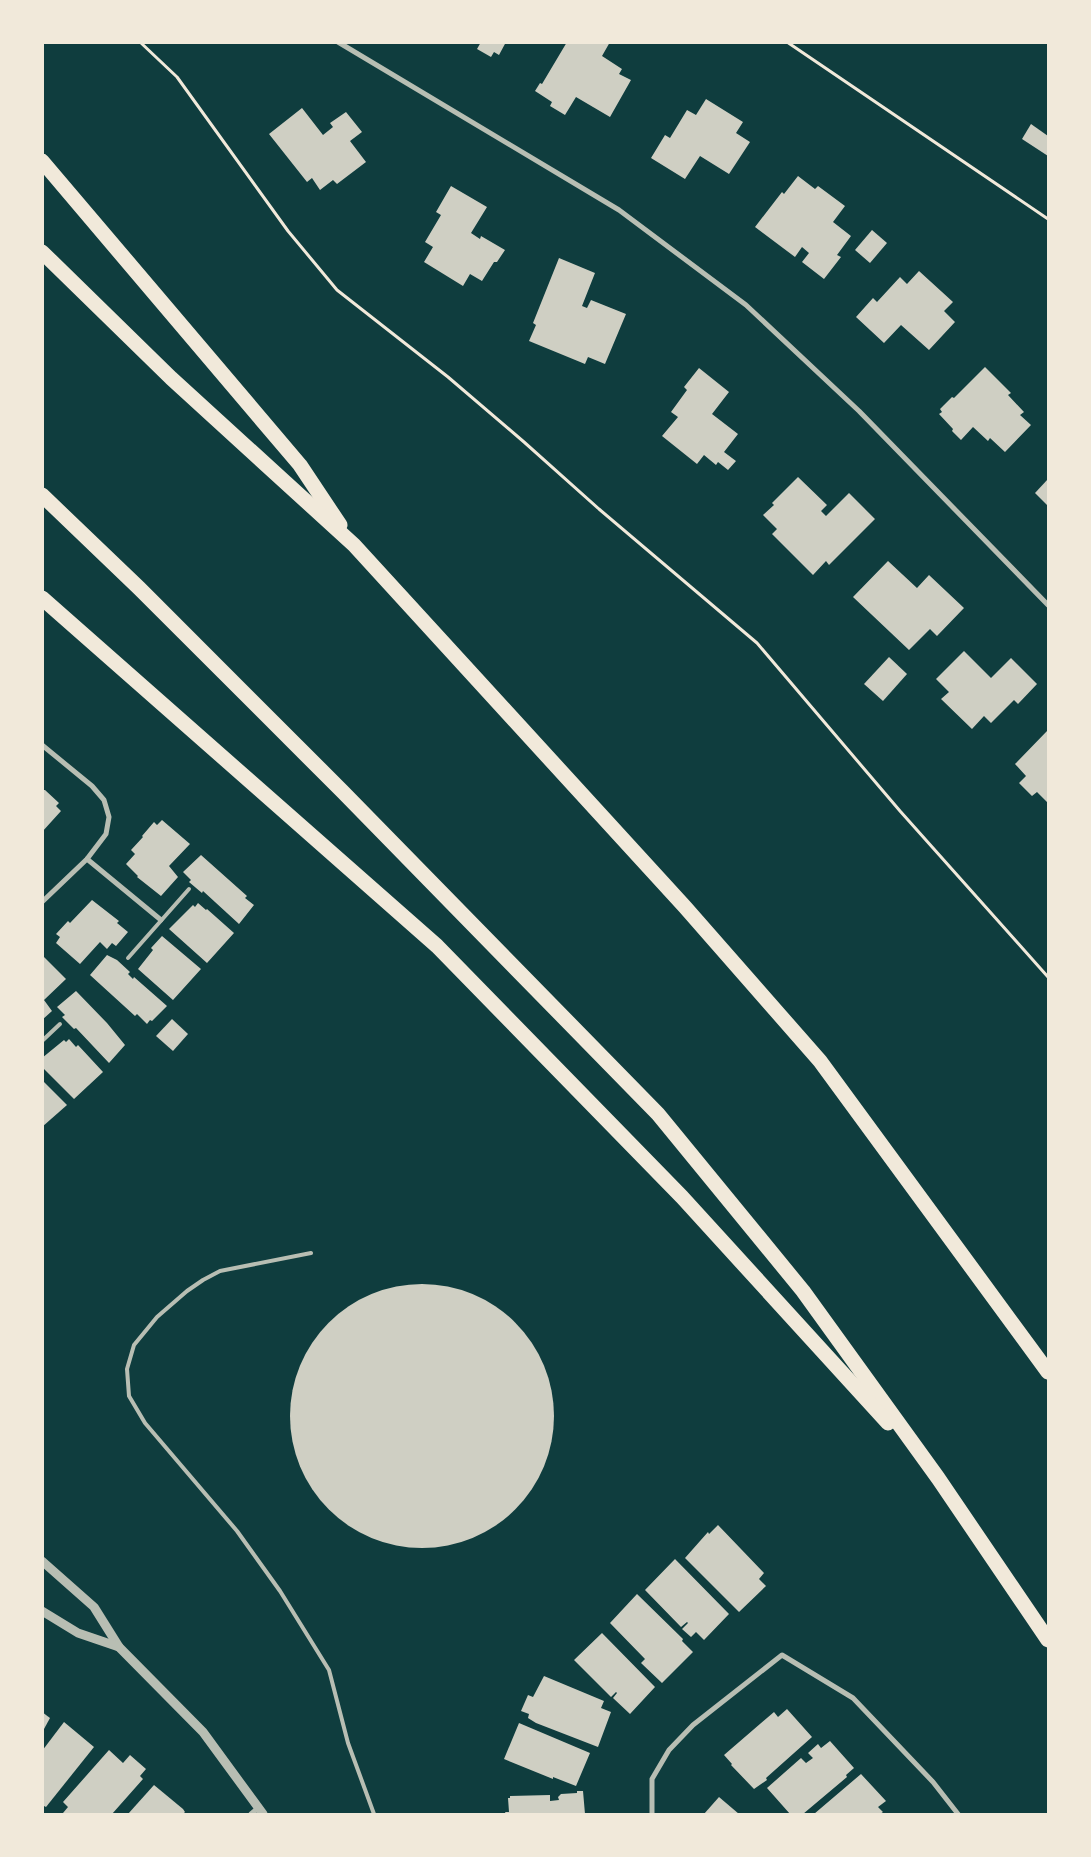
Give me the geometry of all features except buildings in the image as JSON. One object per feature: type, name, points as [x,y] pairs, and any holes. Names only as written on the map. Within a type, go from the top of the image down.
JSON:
[{"type":"highway","points":[[42,162],[300,465],[354,545]]},
{"type":"highway","points":[[42,252],[171,378],[354,545],[685,907],[820,1061],[1048,1372]]},
{"type":"highway","points":[[42,495],[139,588],[342,791],[658,1114],[803,1291],[938,1478],[1048,1640]]},
{"type":"highway","points":[[42,598],[437,946],[682,1197],[938,1478]]},
{"type":"street","points":[[338,42],[619,210],[746,305],[859,411],[1048,605]]},
{"type":"street","points":[[42,745],[92,786],[104,800],[109,817],[106,834],[87,859],[42,902]]},
{"type":"street","points":[[87,859],[161,920]]},
{"type":"street","points":[[42,1561],[94,1607],[119,1647],[203,1732],[230,1767],[257,1812]]},
{"type":"street","points":[[42,1611],[78,1632],[119,1647]]},
{"type":"street","points":[[652,1814],[652,1779],[669,1750],[693,1725],[782,1655],[853,1698],[933,1782],[958,1814]]},
{"type":"lane","points":[[128,958],[188,889]]},
{"type":"lane","points":[[42,1041],[60,1024]]},
{"type":"lane","points":[[311,1253],[220,1272],[203,1280],[187,1291],[157,1318],[134,1345],[127,1369],[129,1396],[145,1424],[248,1546],[280,1591],[328,1670],[348,1743],[374,1814]]},
{"type":"path","points":[[140,42],[177,78],[288,231],[337,290],[448,377],[599,509],[757,643],[900,811],[1048,977]]},
{"type":"path","points":[[787,42],[1048,219]]}]
